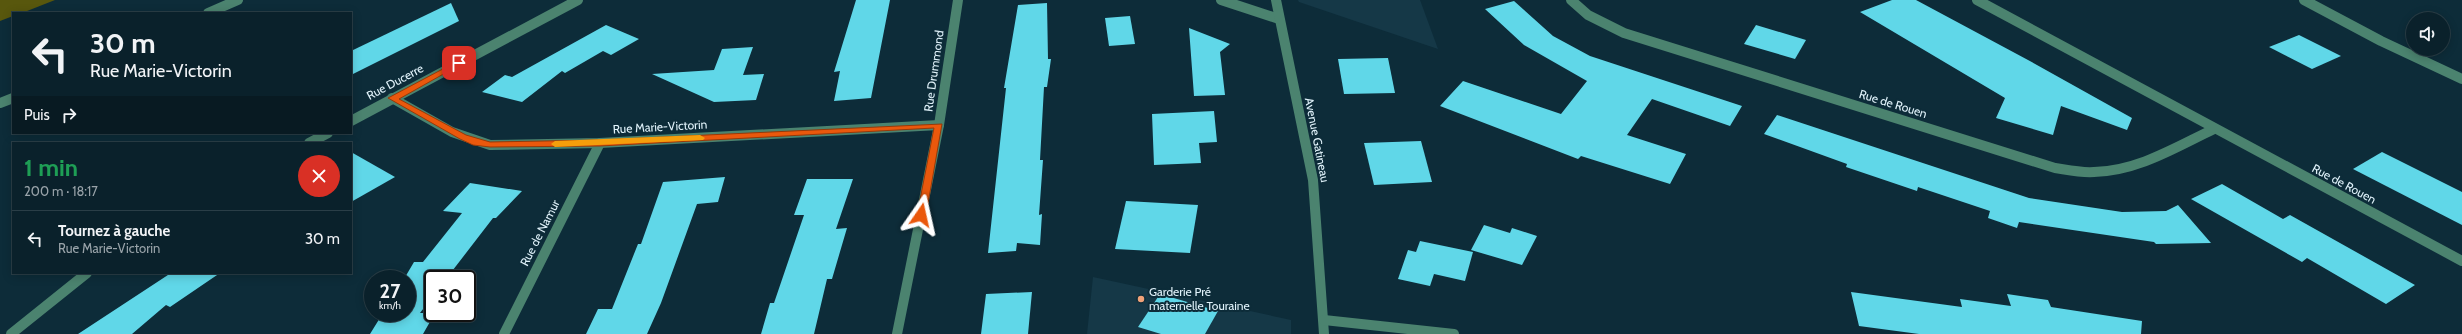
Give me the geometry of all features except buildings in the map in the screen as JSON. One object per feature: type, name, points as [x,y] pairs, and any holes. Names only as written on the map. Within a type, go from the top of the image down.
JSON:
[{"type":"street","points":[[210,12],[238,0]]},
{"type":"street","name":"Rue Ducerre","points":[[352,120],[578,0]]},
{"type":"street","name":"Rue Drummond","points":[[897,334],[939,125],[958,0]]},
{"type":"street","points":[[1221,0],[1279,19]]},
{"type":"street","name":"Avenue Gatineau","points":[[1276,0],[1313,180],[1324,334]]},
{"type":"street","name":"Rue de Rouen","points":[[1571,0],[1588,15],[1624,33],[2055,168],[2100,172],[2116,170],[2136,165],[2214,129]]},
{"type":"street","name":"Rue de Rouen","points":[[1977,0],[2214,129],[2462,261]]},
{"type":"street","points":[[2304,0],[2381,41],[2462,79]]},
{"type":"street","points":[[0,103],[12,98]]},
{"type":"street","name":"Rue Marie-Victorin","points":[[392,98],[476,143],[490,145],[600,143],[939,125]]},
{"type":"street","points":[[311,142],[326,134]]},
{"type":"street","name":"Rue de Namur","points":[[504,334],[600,143]]},
{"type":"street","points":[[11,334],[86,274]]},
{"type":"street","points":[[1324,320],[1454,334]]},
{"type":"shaded area","points":[[0,0],[55,0],[25,12],[12,12],[12,16],[0,21]]},
{"type":"shaded area","points":[[1298,0],[1420,0],[1438,49],[1299,2]]},
{"type":"shaded area","name":"Garderie Pré maternelle Touraine","points":[[1093,277],[1291,320],[1291,334],[1087,334]]},
{"type":"slow traffic","points":[[555,144],[700,138]]},
{"type":"place","name":"Garderie Pré maternelle Touraine","points":[[1141,299]]},
{"type":"route","points":[[459,63],[392,98],[463,137],[476,143],[490,145],[600,143],[939,125],[921,215]]}]
